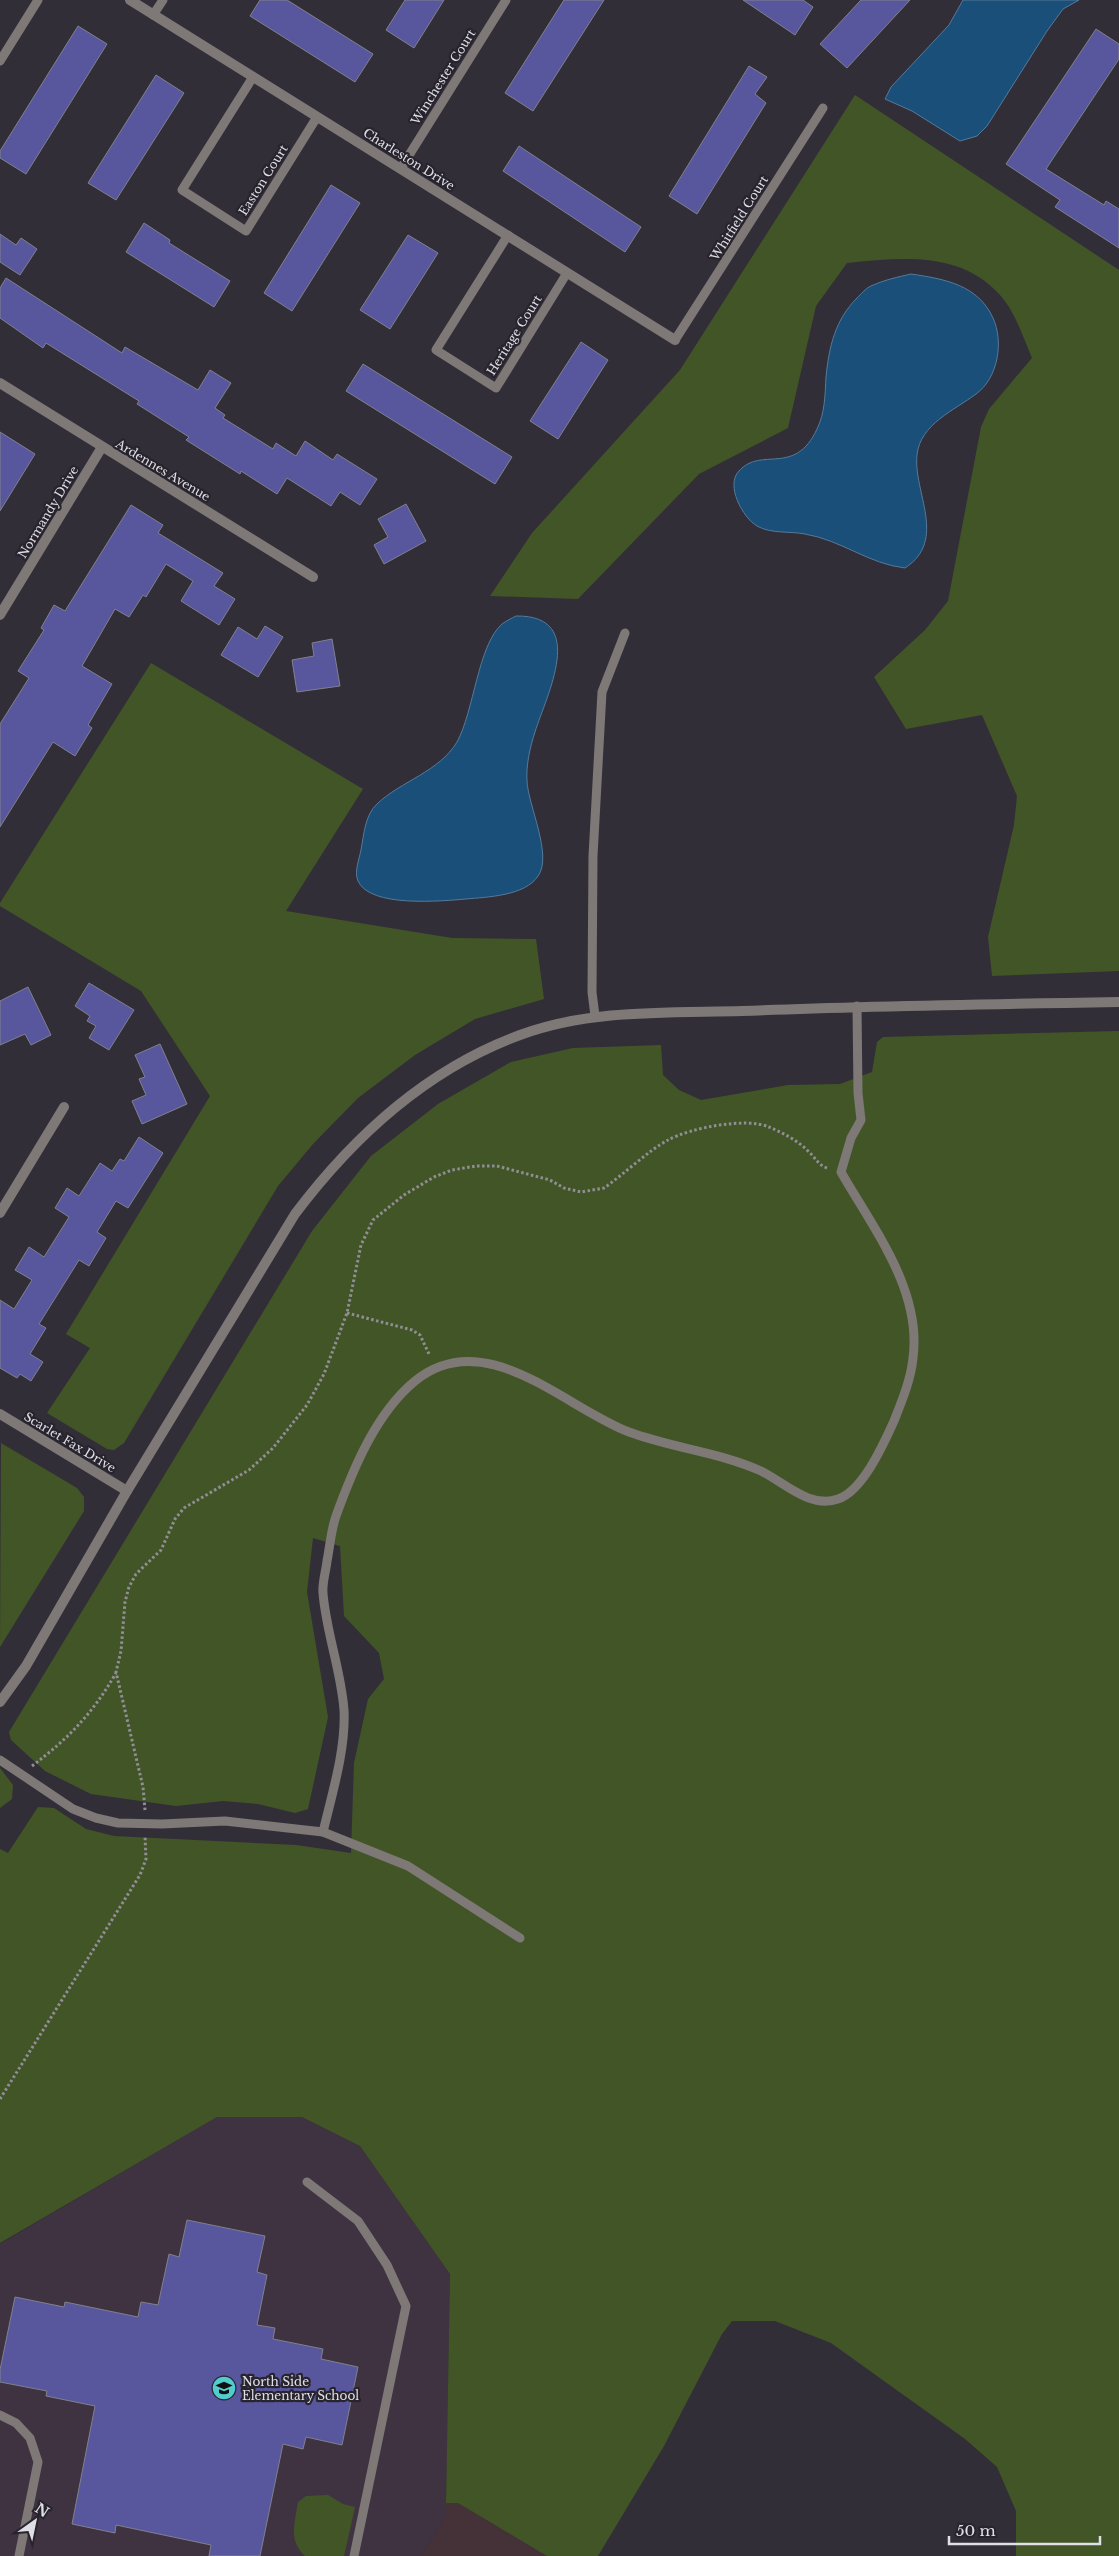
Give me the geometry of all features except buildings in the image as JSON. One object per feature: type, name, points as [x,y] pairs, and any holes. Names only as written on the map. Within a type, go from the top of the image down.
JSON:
[{"type":"street","name":"Charleston Drive","points":[[130,0],[675,340]]},
{"type":"street","name":"Ardennes Avenue","points":[[0,383],[102,448],[313,577]]},
{"type":"street","name":"Normandy Drive","points":[[0,615],[102,448]]},
{"type":"street","points":[[0,1702],[31,1658],[127,1491],[295,1214],[324,1175],[358,1138],[407,1098],[434,1080],[489,1048],[520,1035],[595,1016],[858,1006],[1119,1002]]},
{"type":"street","points":[[0,1213],[64,1108]]},
{"type":"street","name":"Scarlet Fax Drive","points":[[0,1414],[127,1491]]},
{"type":"lane","points":[[0,61],[38,0]]},
{"type":"lane","points":[[154,15],[163,0]]},
{"type":"lane","name":"Winchester Court","points":[[401,168],[506,0]]},
{"type":"lane","name":"Easton Court","points":[[253,77],[182,190],[238,226],[246,230],[317,117]]},
{"type":"lane","name":"Whitfield Court","points":[[675,340],[823,108]]},
{"type":"lane","name":"Heritage Court","points":[[508,235],[436,350],[496,388],[567,272]]},
{"type":"lane","points":[[595,1016],[592,992],[593,856],[602,692],[625,633]]},
{"type":"lane","points":[[323,1832],[339,1764],[344,1711],[322,1590],[335,1518],[374,1432],[396,1400],[414,1382],[435,1367],[475,1360],[503,1368],[537,1381],[594,1416],[631,1433],[729,1458],[761,1472],[813,1500],[827,1502],[841,1498],[854,1490],[883,1445],[900,1406],[913,1362],[914,1348],[913,1322],[907,1292],[841,1172],[851,1138],[861,1120],[858,1006]]},
{"type":"lane","points":[[0,1760],[73,1809],[118,1823],[225,1821],[323,1832],[408,1866],[520,1938]]},
{"type":"lane","points":[[307,2182],[358,2221],[387,2265],[406,2306],[354,2556]]},
{"type":"lane","points":[[0,2414],[16,2422],[30,2438],[38,2462],[18,2556]]},
{"type":"path","points":[[20,1775],[79,1726],[99,1702],[116,1672],[121,1651],[125,1602],[129,1587],[136,1574],[161,1550],[175,1518],[184,1508],[235,1480],[273,1448],[307,1405],[324,1374],[347,1313],[361,1245],[373,1220],[412,1191],[434,1177],[452,1170],[476,1166],[497,1166],[550,1180],[564,1188],[581,1192],[598,1190],[618,1178],[667,1140],[686,1132],[746,1122],[766,1126],[789,1137],[808,1151],[820,1166],[841,1172]]},
{"type":"path","points":[[347,1313],[412,1330],[420,1335],[435,1367]]},
{"type":"path","points":[[0,2099],[140,1875],[146,1859],[144,1787],[116,1672]]},
{"type":"shaded area","name":"North Side Elementary School","points":[[217,2117],[302,2117],[360,2146],[450,2274],[446,2517],[421,2556],[0,2556],[0,2244]]},
{"type":"shaded area","points":[[446,2503],[458,2503],[547,2556],[421,2556],[446,2517]]},
{"type":"green space","points":[[855,95],[1119,270],[1119,971],[992,976],[988,937],[1014,825],[1017,796],[982,715],[906,729],[874,677],[925,630],[948,601],[981,427],[989,409],[1032,358],[1010,308],[999,294],[983,280],[966,270],[928,260],[907,259],[847,263],[816,306],[788,428],[699,474],[578,599],[490,596],[532,533],[680,370]]},
{"type":"green space","points":[[151,663],[363,789],[286,911],[452,938],[536,939],[544,999],[475,1019],[415,1055],[358,1098],[313,1144],[278,1186],[124,1443],[114,1450],[107,1449],[47,1413],[90,1348],[66,1334],[210,1096],[141,991],[0,906],[0,903]]},
{"type":"green space","points":[[1119,1031],[1119,2556],[1016,2556],[1016,2511],[997,2467],[965,2439],[831,2343],[775,2321],[732,2321],[722,2334],[664,2446],[598,2556],[547,2556],[458,2503],[446,2503],[450,2274],[360,2146],[302,2117],[217,2117],[0,2243],[0,1849],[8,1853],[38,1807],[54,1808],[86,1829],[114,1836],[296,1845],[351,1853],[354,1763],[368,1699],[384,1679],[379,1653],[344,1616],[340,1546],[313,1538],[307,1592],[328,1717],[308,1809],[295,1813],[258,1804],[223,1801],[176,1806],[91,1794],[45,1771],[11,1740],[9,1732],[312,1231],[371,1156],[438,1104],[511,1062],[573,1048],[661,1045],[663,1075],[679,1090],[701,1100],[788,1085],[840,1084],[872,1072],[877,1042],[883,1037]]},
{"type":"green space","points":[[1,1443],[77,1488],[84,1497],[84,1511],[0,1647]]},
{"type":"green space","points":[[0,1768],[13,1785],[12,1799],[0,1808]]},
{"type":"green space","points":[[328,2495],[343,2504],[355,2507],[344,2556],[305,2556],[296,2544],[294,2531],[298,2502],[306,2496]]},
{"type":"water","points":[[963,0],[1079,0],[1063,9],[987,126],[977,136],[960,141],[912,111],[885,99],[891,87],[949,25]]},
{"type":"water","points":[[911,274],[948,281],[979,298],[993,318],[998,338],[997,359],[989,379],[976,394],[931,426],[920,444],[917,455],[917,469],[927,530],[924,544],[918,557],[905,568],[892,566],[818,537],[762,529],[752,522],[741,509],[735,492],[735,477],[748,464],[788,457],[799,452],[808,444],[822,417],[831,345],[843,315],[849,306],[869,287],[886,280]]},
{"type":"water","points":[[516,616],[538,619],[551,629],[557,643],[557,660],[553,679],[533,738],[527,769],[528,791],[543,856],[542,867],[538,876],[532,883],[515,892],[455,900],[408,901],[391,899],[365,890],[358,881],[357,870],[366,825],[373,808],[397,789],[430,769],[457,742],[463,729],[487,647],[502,624]]},
{"type":"place","name":"North Side Elementary School","points":[[224,2388]]}]
